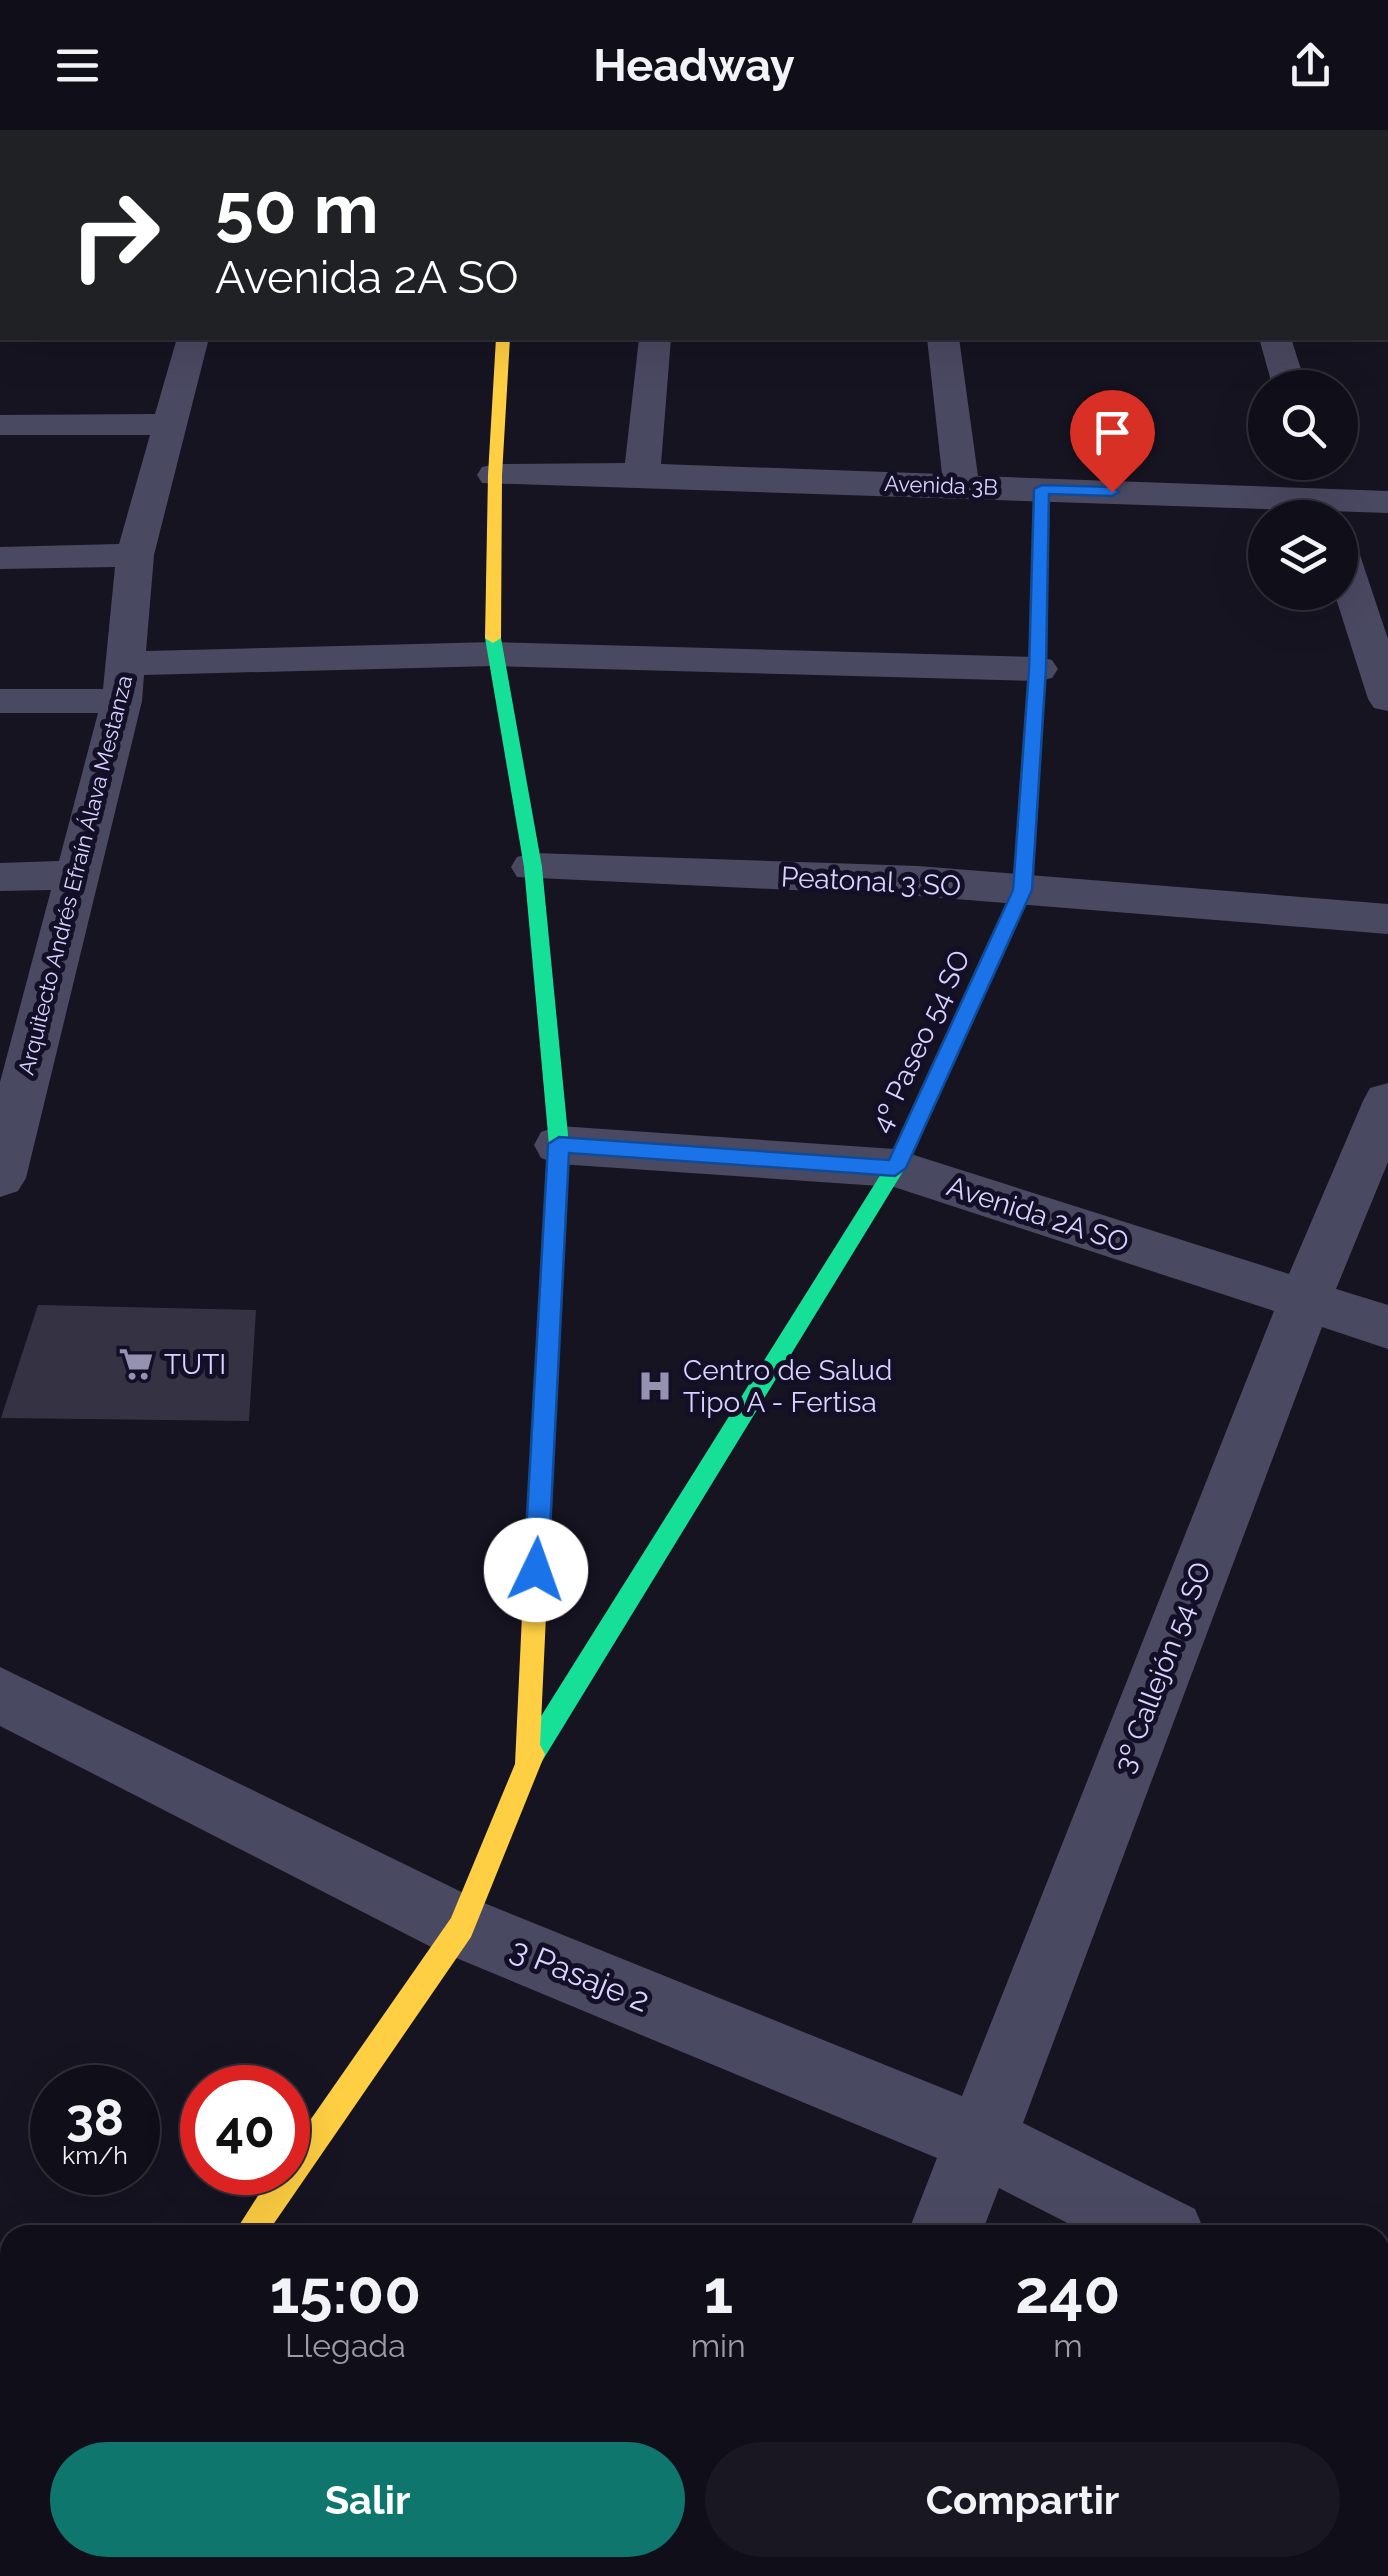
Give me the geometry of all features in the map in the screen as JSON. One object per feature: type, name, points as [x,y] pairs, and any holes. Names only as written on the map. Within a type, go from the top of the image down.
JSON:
[{"type":"street","name":"Arquitecto Andrés Efraín Álava Mestanza","points":[[0,1178],[124,682],[135,555],[192,340]]},
{"type":"street","points":[[503,340],[495,475],[494,654],[533,867],[559,1144],[526,1764]]},
{"type":"street","points":[[642,474],[655,340]]},
{"type":"street","points":[[943,340],[961,486]]},
{"type":"street","points":[[1275,340],[1284,370]]},
{"type":"street","points":[[0,425],[170,424]]},
{"type":"street","name":"Avenida 3B","points":[[495,475],[642,474],[1042,489],[1248,503]]},
{"type":"street","name":"4º Paseo 54 SO","points":[[255,2225],[461,1927],[526,1764],[895,1168],[1022,890],[1038,669],[1042,489]]},
{"type":"street","name":"Avenida 3B","points":[[1358,505],[1388,502]]},
{"type":"street","points":[[0,558],[135,555]]},
{"type":"street","points":[[1358,607],[1388,699]]},
{"type":"street","points":[[0,702],[124,682],[494,654],[1038,669]]},
{"type":"street","name":"Peatonal 3 SO","points":[[533,867],[918,881],[1388,919]]},
{"type":"street","points":[[0,876],[78,876]]},
{"type":"street","name":"3º Callejón 54 SO","points":[[948,2225],[1306,1298],[1388,1102]]},
{"type":"street","name":"Avenida 2A SO","points":[[559,1144],[895,1168],[1388,1326]]},
{"type":"street","name":"3 Pasaje 2","points":[[0,1695],[461,1927],[978,2138],[1149,2225]]},
{"type":"building","name":"TUTI","points":[[38,1305],[256,1310],[249,1421],[1,1418]]},
{"type":"traffic: fast","points":[[493,638],[533,867],[559,1145],[535,1594]]},
{"type":"traffic: fast","points":[[532,1754],[895,1168],[944,1060]]},
{"type":"traffic: slow","points":[[493,638],[495,475],[503,340]]},
{"type":"traffic: slow","points":[[526,1759],[535,1594]]},
{"type":"traffic: slow","points":[[255,2225],[461,1927],[532,1754]]},
{"type":"traffic: jam","points":[[944,1060],[1022,890],[1038,669],[1041,489]]},
{"type":"place","name":"TUTI","points":[[136,1364]]},
{"type":"place","name":"Centro de Salud Tipo A - Fertisa","points":[[655,1386]]},
{"type":"route","points":[[536,1570],[559,1144],[895,1168],[1022,890],[1038,669],[1042,489],[1112,492]]}]
